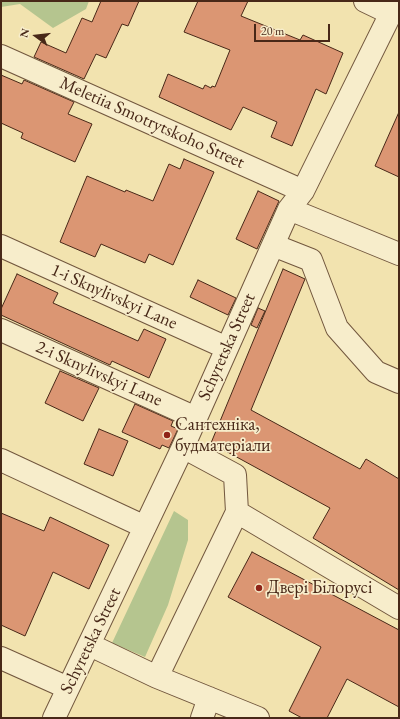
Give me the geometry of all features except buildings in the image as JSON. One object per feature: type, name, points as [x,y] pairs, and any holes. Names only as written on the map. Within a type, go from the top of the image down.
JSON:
[{"type":"street","points":[[365,1],[393,7]]},
{"type":"street","name":"Schyretska Street","points":[[54,718],[183,447],[289,209],[303,191],[393,7]]},
{"type":"street","name":"Meletiia Smotrytskoho Street","points":[[1,56],[303,191]]},
{"type":"street","points":[[289,209],[399,254]]},
{"type":"street","points":[[273,245],[311,260],[337,328],[376,372],[399,382]]},
{"type":"street","name":"1-i Sknylivskyi Lane","points":[[1,246],[227,348]]},
{"type":"street","name":"2-i Sknylivskyi Lane","points":[[1,330],[196,418]]},
{"type":"street","points":[[157,677],[237,512],[235,476],[183,447]]},
{"type":"street","points":[[1,460],[145,526]]},
{"type":"street","points":[[237,512],[399,608]]},
{"type":"street","points":[[90,645],[157,677],[206,708],[258,718]]},
{"type":"street","points":[[1,658],[68,688]]},
{"type":"green space","points":[[1,1],[89,1],[86,9],[53,28],[20,4],[1,7]]},
{"type":"green space","points":[[174,511],[188,520],[188,540],[168,605],[145,657],[112,643]]},
{"type":"place","name":"Сантехніка, будматеріали","points":[[167,435]]},
{"type":"place","name":"Двері Білорусі","points":[[259,588]]}]
